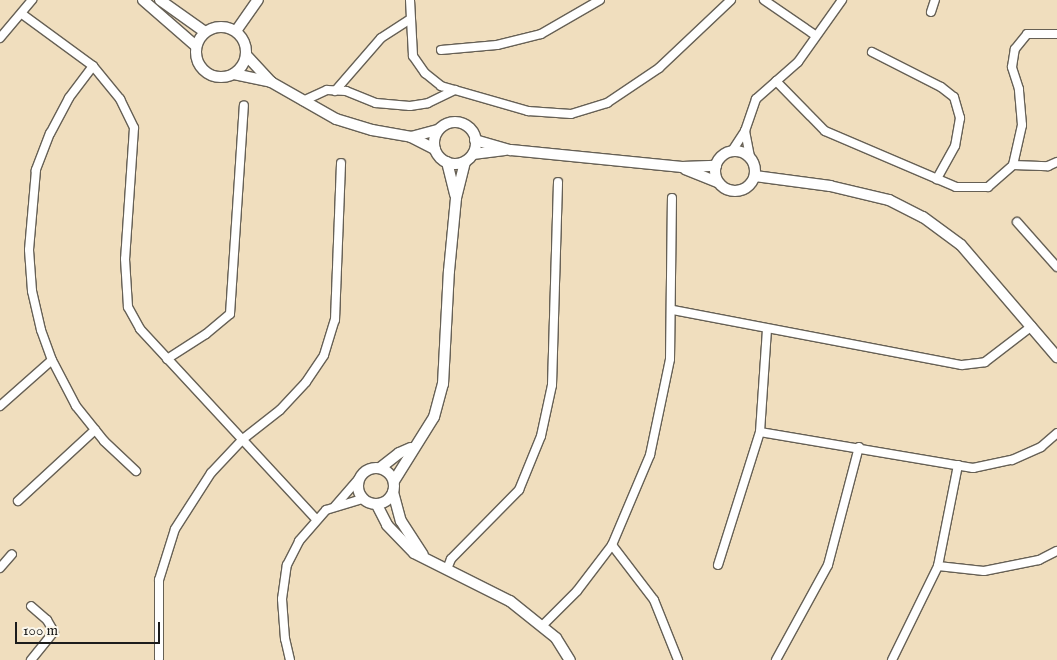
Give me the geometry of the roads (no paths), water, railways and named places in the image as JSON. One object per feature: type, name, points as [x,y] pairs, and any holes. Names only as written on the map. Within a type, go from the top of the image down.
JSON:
[{"type":"street","points":[[0,38],[32,0]]},
{"type":"street","points":[[143,0],[196,46]]},
{"type":"street","points":[[160,0],[205,32]]},
{"type":"street","points":[[236,31],[258,0]]},
{"type":"street","points":[[410,0],[409,20],[413,56],[424,73],[441,86],[528,111],[571,114],[606,103],[659,68],[731,0]]},
{"type":"street","points":[[441,50],[496,45],[541,34],[600,0]]},
{"type":"street","points":[[764,0],[815,35]]},
{"type":"street","points":[[718,182],[716,166],[720,158],[732,151],[746,131],[756,99],[798,62],[815,35],[842,0]]},
{"type":"street","points":[[931,12],[935,0]]},
{"type":"street","points":[[22,14],[94,66],[120,99],[134,128],[125,259],[128,307],[140,329],[316,519]]},
{"type":"street","points":[[335,91],[382,38],[409,20]]},
{"type":"street","points":[[271,82],[246,55],[244,42],[236,31],[224,26],[205,32],[196,46],[198,62],[209,74],[226,77],[234,74],[271,82],[336,119],[372,130],[410,137],[435,150],[447,162],[456,198]]},
{"type":"street","points":[[776,81],[825,131],[956,187],[988,187],[1014,165],[1022,124],[1019,89],[1012,67],[1015,49],[1027,34],[1057,34]]},
{"type":"street","points":[[872,52],[941,87],[954,97],[960,118],[954,146],[938,179]]},
{"type":"street","points":[[234,74],[246,55]]},
{"type":"street","points":[[94,66],[65,105],[50,133],[36,170],[29,250],[32,291],[41,330],[52,360],[76,406],[96,430],[136,471]]},
{"type":"street","points":[[303,100],[320,93],[335,91],[393,106],[428,103],[455,90]]},
{"type":"street","points":[[168,359],[206,334],[230,314],[244,105]]},
{"type":"street","points":[[410,137],[438,130],[457,122],[469,128],[475,140],[473,154],[465,162],[456,198],[443,384],[434,417],[411,448],[407,462],[394,481],[393,492],[401,521],[423,555]]},
{"type":"street","points":[[435,150],[438,130]]},
{"type":"street","points":[[746,131],[750,157],[756,176]]},
{"type":"street","points":[[475,140],[511,150],[682,167],[716,166]]},
{"type":"street","points":[[473,154],[511,150]]},
{"type":"street","points":[[732,151],[750,157]]},
{"type":"street","points":[[447,162],[465,162]]},
{"type":"street","points":[[1014,165],[1048,166],[1057,162]]},
{"type":"street","points":[[159,659],[159,580],[175,530],[211,473],[243,439],[280,410],[306,382],[324,355],[335,320],[341,163]]},
{"type":"street","points":[[682,167],[718,182],[729,191],[742,191],[756,176]]},
{"type":"street","points":[[756,176],[830,186],[889,200],[923,217],[961,246],[1057,357]]},
{"type":"street","points":[[447,569],[451,559],[519,490],[541,436],[552,384],[558,182]]},
{"type":"street","points":[[543,626],[577,591],[612,545],[650,455],[663,407],[673,310],[672,198]]},
{"type":"street","points":[[1017,222],[1056,265]]},
{"type":"street","points":[[673,310],[962,365],[985,362],[1032,326]]},
{"type":"street","points":[[718,565],[760,432],[767,329]]},
{"type":"street","points":[[0,406],[52,360]]},
{"type":"street","points":[[18,501],[96,430]]},
{"type":"street","points":[[760,432],[859,447],[973,468],[1012,460],[1041,447],[1057,433]]},
{"type":"street","points":[[776,660],[828,565],[859,447]]},
{"type":"street","points":[[290,660],[285,639],[282,599],[287,565],[299,541],[316,519],[335,506],[367,470],[380,468],[399,452],[411,448]]},
{"type":"street","points":[[892,660],[938,566],[958,465]]},
{"type":"street","points":[[380,468],[394,481]]},
{"type":"street","points":[[358,480],[357,487],[363,499]]},
{"type":"street","points":[[335,506],[363,499],[377,505],[384,503],[393,492]]},
{"type":"street","points":[[377,505],[387,525],[414,553],[423,555],[447,569],[495,591],[543,626],[565,649],[570,660]]},
{"type":"street","points":[[612,545],[654,600],[678,660]]},
{"type":"street","points":[[938,566],[984,571],[1039,560],[1057,551]]},
{"type":"street","points":[[0,568],[12,554]]},
{"type":"street","points":[[31,606],[47,620],[54,632],[31,660]]}]
